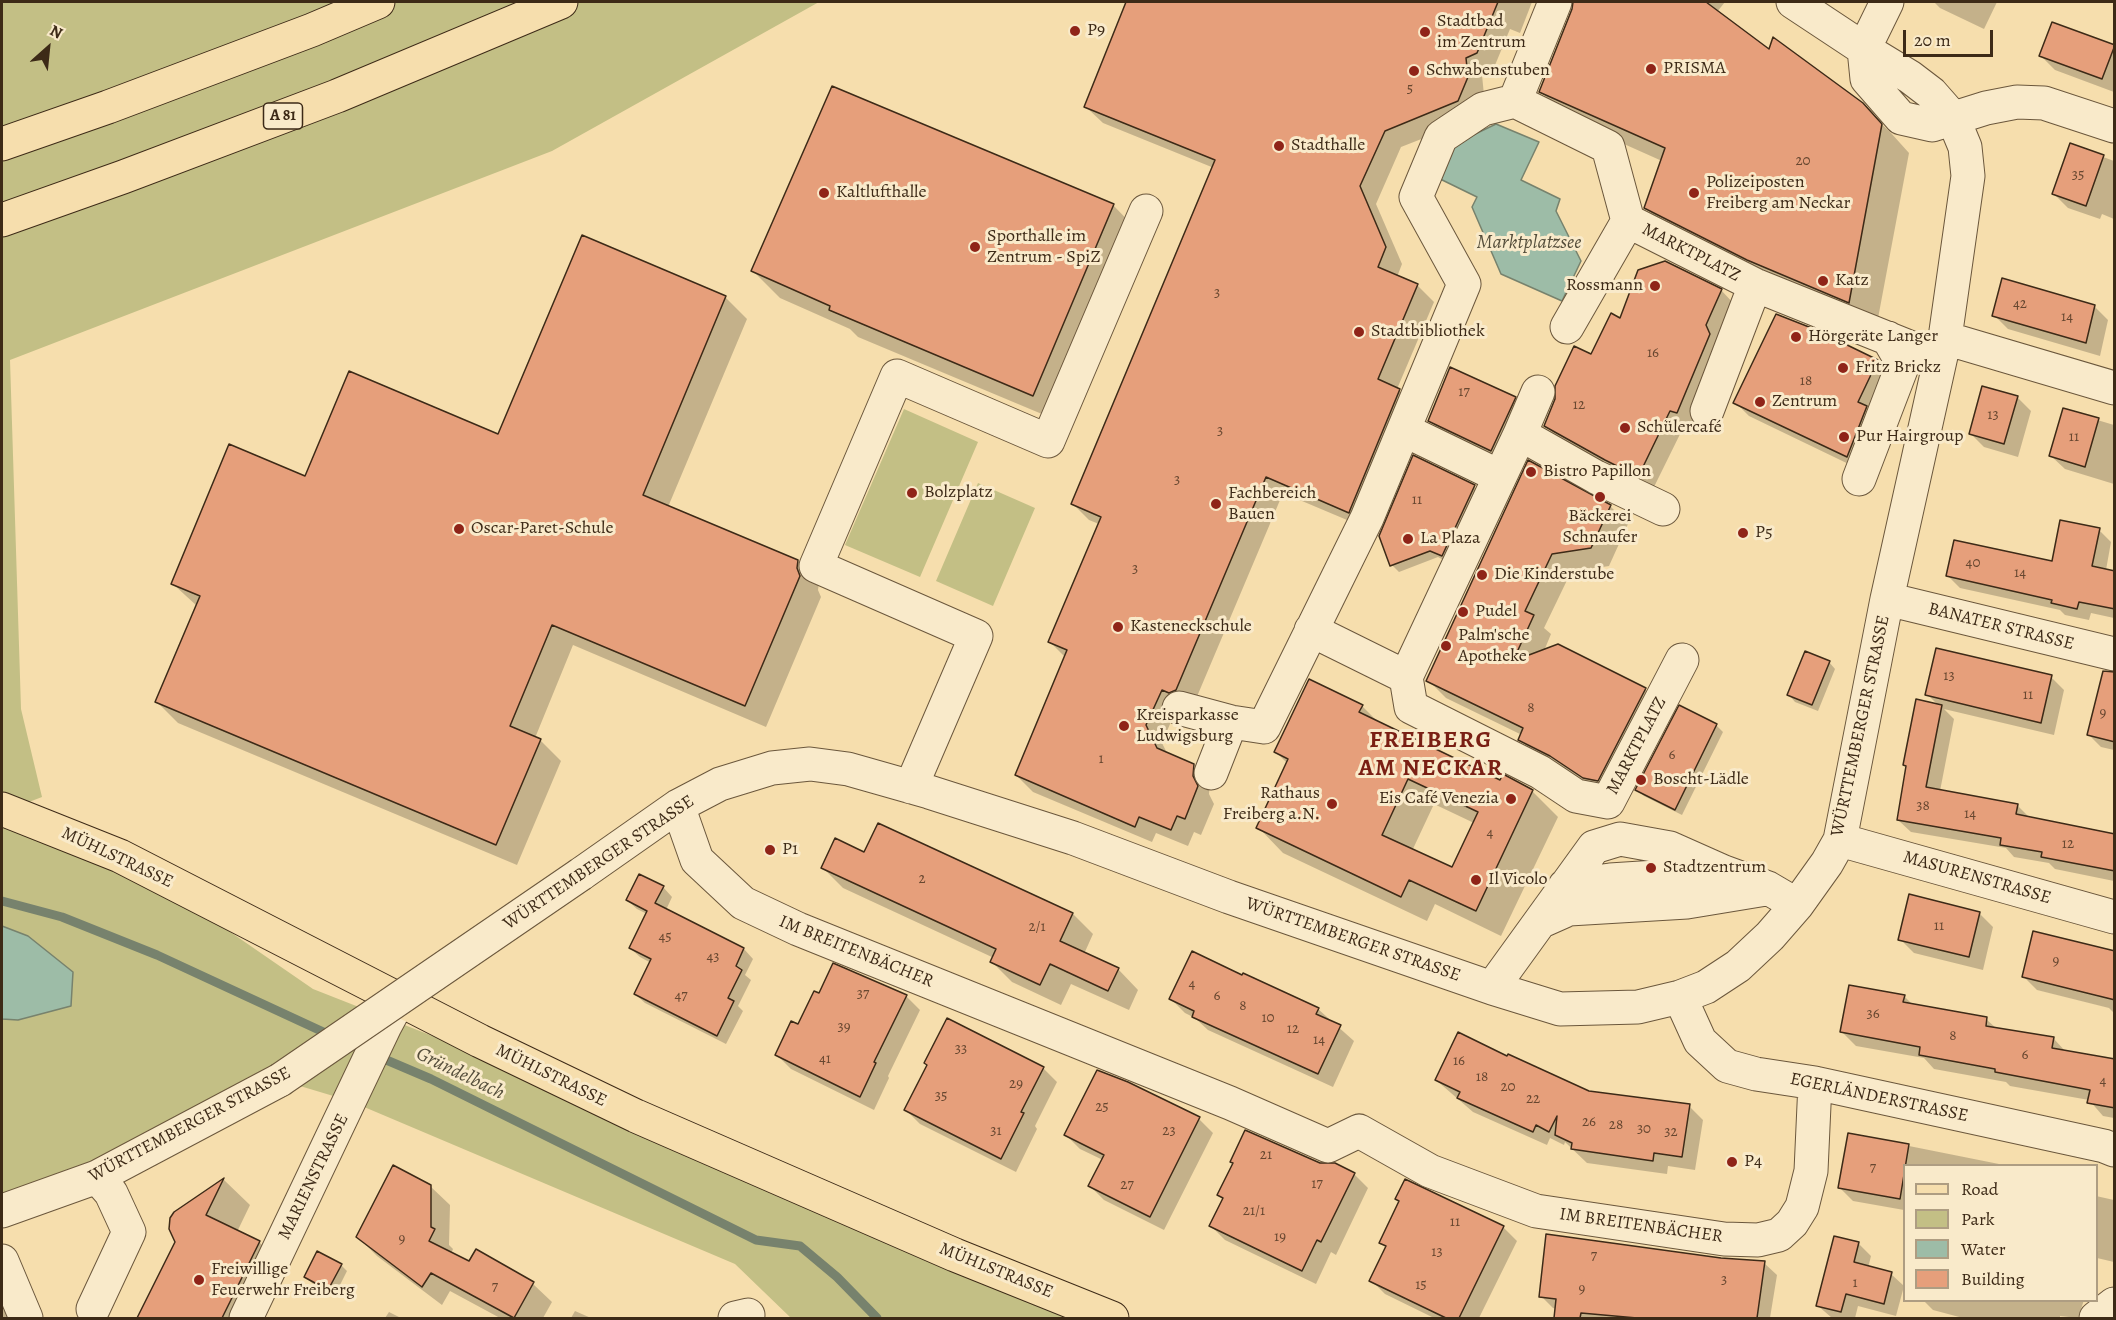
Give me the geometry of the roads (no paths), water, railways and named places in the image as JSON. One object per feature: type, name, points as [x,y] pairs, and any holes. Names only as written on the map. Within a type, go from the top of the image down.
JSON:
[{"type":"main road","points":[[2,144],[226,62],[378,2]]},
{"type":"main road","name":"A 81","points":[[2,220],[337,96],[561,2]]},
{"type":"main road","name":"MÜHLSTRASSE","points":[[2,809],[120,856],[392,1013],[955,1255],[1112,1318]]},
{"type":"street","points":[[1179,708],[1264,728],[1368,518],[1464,284],[1416,197],[1441,137],[1483,109],[1515,101],[1555,2]]},
{"type":"street","name":"WÜRTTEMBERGER STRASSE","points":[[2,1211],[97,1177],[280,1080],[678,806],[720,784],[772,768],[810,764],[848,769],[911,787],[1073,838],[1229,897],[1492,988],[1560,1009],[1638,1007],[1680,997],[1706,987],[1738,966],[1770,936],[1797,904],[1827,863],[1840,840],[1887,599],[1942,349],[1968,177],[1965,147],[1953,118],[1931,93],[1910,76],[1793,2]]},
{"type":"street","points":[[1864,49],[1887,2]]},
{"type":"street","name":"MARKTPLATZ","points":[[1515,101],[1608,147],[1628,221],[1567,327]]},
{"type":"street","points":[[1953,118],[2017,102],[2044,103],[2115,126]]},
{"type":"street","points":[[911,787],[976,636],[816,566],[897,376],[1048,441],[1146,211]]},
{"type":"street","name":"MARKTPLATZ","points":[[1628,221],[1755,285],[1888,338],[2115,388]]},
{"type":"street","name":"MARKTPLATZ","points":[[1707,411],[1755,285]]},
{"type":"street","points":[[1859,478],[1903,364],[1888,338]]},
{"type":"street","points":[[1311,630],[1406,677],[1538,392]]},
{"type":"street","points":[[1404,430],[1499,476]]},
{"type":"street","points":[[1520,434],[1596,477],[1663,509]]},
{"type":"street","name":"BANATER STRASSE","points":[[1887,599],[2115,654]]},
{"type":"street","name":"MARKTPLATZ","points":[[1406,677],[1411,707],[1540,772],[1576,796],[1608,802],[1682,660]]},
{"type":"street","points":[[1211,772],[1231,722]]},
{"type":"street","name":"IM BREITENBÄCHER","points":[[678,806],[697,860],[743,903],[798,929],[1230,1103],[1328,1146],[1359,1131],[1430,1171],[1536,1211],[1724,1239],[1758,1240],[1779,1235],[1792,1223],[1802,1207],[1810,1171],[1815,1083]]},
{"type":"street","name":"MASURENSTRASSE","points":[[1840,840],[2115,917]]},
{"type":"street","points":[[1492,988],[1565,886],[1610,880],[1724,872],[1767,888],[1797,904]]},
{"type":"street","points":[[1542,921],[1569,909],[1687,902],[1767,888]]},
{"type":"street","name":"EGERLÄNDERSTRASSE","points":[[1680,997],[1700,1041],[1726,1066],[1756,1074],[1815,1083],[2115,1150]]},
{"type":"street","name":"MARIENSTRASSE","points":[[246,1318],[392,1013]]},
{"type":"street","points":[[93,1309],[129,1232],[111,1193],[97,1177]]},
{"type":"street","points":[[2,1261],[26,1318]]},
{"type":"street","points":[[2096,1318],[2115,1304]]},
{"type":"water","name":"Marktplatzsee","points":[[1496,124],[1539,142],[1521,180],[1560,199],[1556,211],[1581,261],[1562,301],[1501,274],[1472,207],[1477,197],[1434,176],[1446,148]]},
{"type":"water","points":[[2,926],[28,936],[73,972],[71,1006],[18,1020],[2,1019]]},
{"type":"waterway","name":"Gründelbach","points":[[2,901],[62,917],[157,955],[332,1036]]},
{"type":"waterway","name":"Gründelbach","points":[[377,1056],[431,1079],[756,1240],[800,1246],[837,1277],[877,1318]]},
{"type":"place","name":"P9","points":[[1075,31]]},
{"type":"place","name":"Stadtbad im Zentrum","points":[[1425,32]]},
{"type":"place","name":"PRISMA","points":[[1651,69]]},
{"type":"place","name":"Schwabenstuben","points":[[1414,71]]},
{"type":"place","name":"Stadthalle","points":[[1279,146]]},
{"type":"place","name":"Kaltlufthalle","points":[[824,193]]},
{"type":"place","name":"Polizeiposten Freiberg am Neckar","points":[[1694,193]]},
{"type":"place","name":"Sporthalle im Zentrum - SpiZ","points":[[975,247]]},
{"type":"place","name":"Katz","points":[[1823,281]]},
{"type":"place","name":"Rossmann","points":[[1655,286]]},
{"type":"place","name":"Stadtbibliothek","points":[[1359,332]]},
{"type":"place","name":"Hörgeräte Langer","points":[[1796,337]]},
{"type":"place","name":"Fritz Brickz","points":[[1843,368]]},
{"type":"place","name":"Zentrum","points":[[1760,402]]},
{"type":"place","name":"Schülercafé","points":[[1625,428]]},
{"type":"place","name":"Pur Hairgroup","points":[[1844,437]]},
{"type":"place","name":"Bistro Papillon","points":[[1531,472]]},
{"type":"place","name":"Bolzplatz","points":[[912,493]]},
{"type":"place","name":"Bäckerei Schnaufer","points":[[1600,497]]},
{"type":"place","name":"Fachbereich Bauen","points":[[1216,504]]},
{"type":"place","name":"Oscar-Paret-Schule","points":[[459,529]]},
{"type":"place","name":"P5","points":[[1743,533]]},
{"type":"place","name":"La Plaza","points":[[1408,539]]},
{"type":"place","name":"Die Kinderstube","points":[[1482,575]]},
{"type":"place","name":"Pudel","points":[[1463,612]]},
{"type":"place","name":"Kasteneckschule","points":[[1118,627]]},
{"type":"place","name":"Palm'sche Apotheke","points":[[1446,646]]},
{"type":"place","name":"Kreisparkasse Ludwigsburg","points":[[1124,726]]},
{"type":"place","name":"Boscht-Lädle","points":[[1641,780]]},
{"type":"place","name":"Eis Café Venezia","points":[[1511,799]]},
{"type":"place","name":"Rathaus Freiberg a.N.","points":[[1332,804]]},
{"type":"place","name":"P1","points":[[770,850]]},
{"type":"place","name":"Stadtzentrum","points":[[1651,868]]},
{"type":"place","name":"Il Vicolo","points":[[1476,880]]},
{"type":"place","name":"P4","points":[[1732,1162]]},
{"type":"place","name":"Freiwillige Feuerwehr Freiberg","points":[[199,1280]]},
{"type":"district","name":"FREIBERG AM NECKAR","points":[[1431,755]]}]
